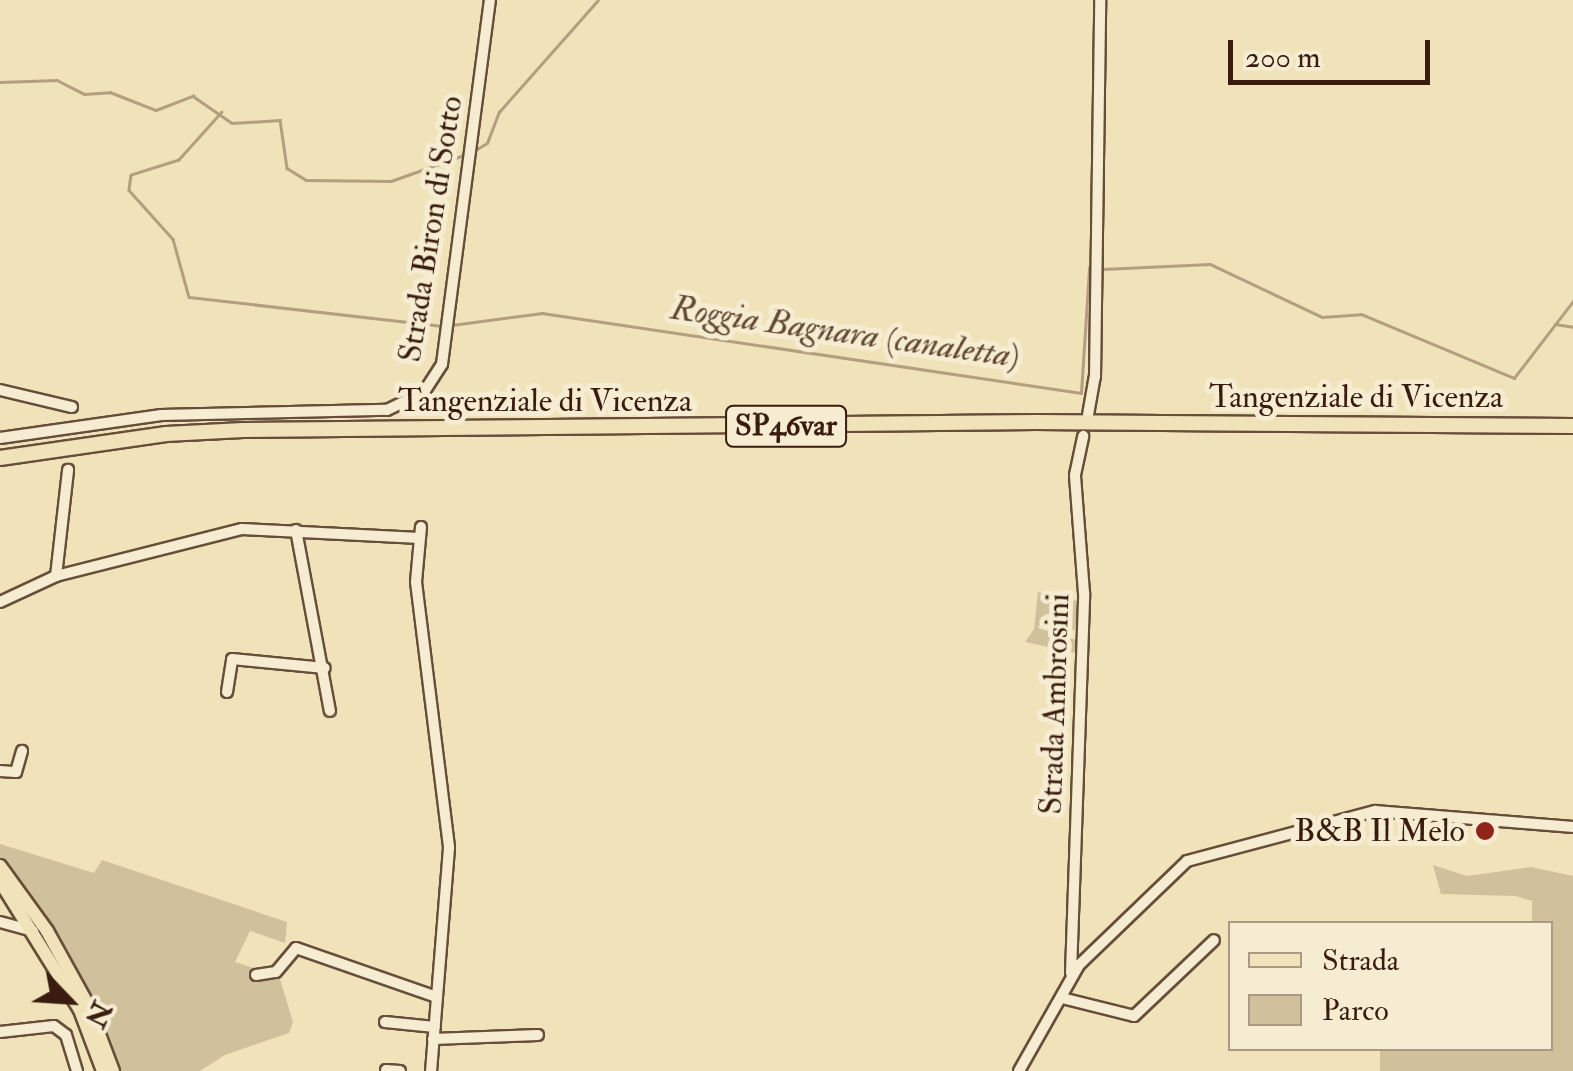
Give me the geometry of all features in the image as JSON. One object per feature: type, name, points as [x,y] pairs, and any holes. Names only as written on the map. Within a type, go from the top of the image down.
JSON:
[{"type":"highway","name":"Tangenziale di Vicenza","points":[[0,458],[166,434],[243,430],[1036,422],[1573,426]]},
{"type":"main road","points":[[0,866],[47,931],[113,1071]]},
{"type":"main road","points":[[0,881],[80,1010],[103,1071]]},
{"type":"street","name":"Strada Biron di Sotto","points":[[0,438],[162,415],[352,412],[406,404],[424,392],[442,364],[490,0]]},
{"type":"street","points":[[1088,414],[1095,377],[1100,0]]},
{"type":"street","points":[[0,390],[72,407]]},
{"type":"street","name":"Strada Ambrosini","points":[[1072,974],[1084,594],[1075,476],[1083,436]]},
{"type":"street","points":[[56,576],[68,470]]},
{"type":"street","points":[[0,602],[56,576],[242,529],[420,532],[416,582],[448,848],[431,1071]]},
{"type":"street","points":[[296,530],[330,710]]},
{"type":"street","points":[[228,692],[232,659],[325,668]]},
{"type":"street","points":[[0,770],[16,772],[22,751]]},
{"type":"street","points":[[1019,1071],[1072,974],[1186,861],[1374,810],[1573,827]]},
{"type":"street","points":[[0,922],[34,931]]},
{"type":"street","points":[[1062,998],[1134,1016],[1214,940]]},
{"type":"street","points":[[256,974],[276,972],[302,949],[312,958],[437,997]]},
{"type":"street","points":[[385,1022],[434,1033],[538,1035]]},
{"type":"street","points":[[0,1032],[54,1026],[66,1035],[78,1071]]},
{"type":"street","points":[[386,1070],[400,1071]]},
{"type":"green space","points":[[1038,592],[1078,601],[1076,632],[1053,614],[1045,614],[1038,628],[1076,640],[1076,653],[1025,642],[1034,629]]},
{"type":"green space","points":[[0,844],[94,873],[102,860],[287,922],[285,943],[250,931],[235,962],[279,976],[293,1022],[289,1033],[225,1055],[200,1071],[113,1071],[88,1005],[0,866]]},
{"type":"green space","points":[[1433,865],[1467,876],[1531,867],[1573,876],[1573,1071],[1380,1071],[1380,1051],[1553,1051],[1553,921],[1532,921],[1532,901],[1516,896],[1441,894]]},
{"type":"waterway","points":[[472,152],[487,143],[499,112],[598,0]]},
{"type":"waterway","points":[[0,82],[57,80],[84,94],[110,92],[156,110],[193,96],[232,123],[280,120],[287,168],[306,180],[391,181],[464,155]]},
{"type":"waterway","name":"Roggia Bagnara (canaletta)","points":[[222,112],[179,160],[131,175],[129,190],[173,239],[189,297],[444,326]]},
{"type":"waterway","name":"Roggia Bagnara (canaletta)","points":[[1103,269],[1210,264],[1322,317],[1361,314],[1514,378],[1573,301]]},
{"type":"waterway","name":"Roggia Bagnara (canaletta)","points":[[452,325],[542,313],[1081,393],[1089,268],[1095,268]]},
{"type":"waterway","points":[[1555,324],[1573,327]]},
{"type":"place","name":"B&B Il Melo","points":[[1485,831]]}]
